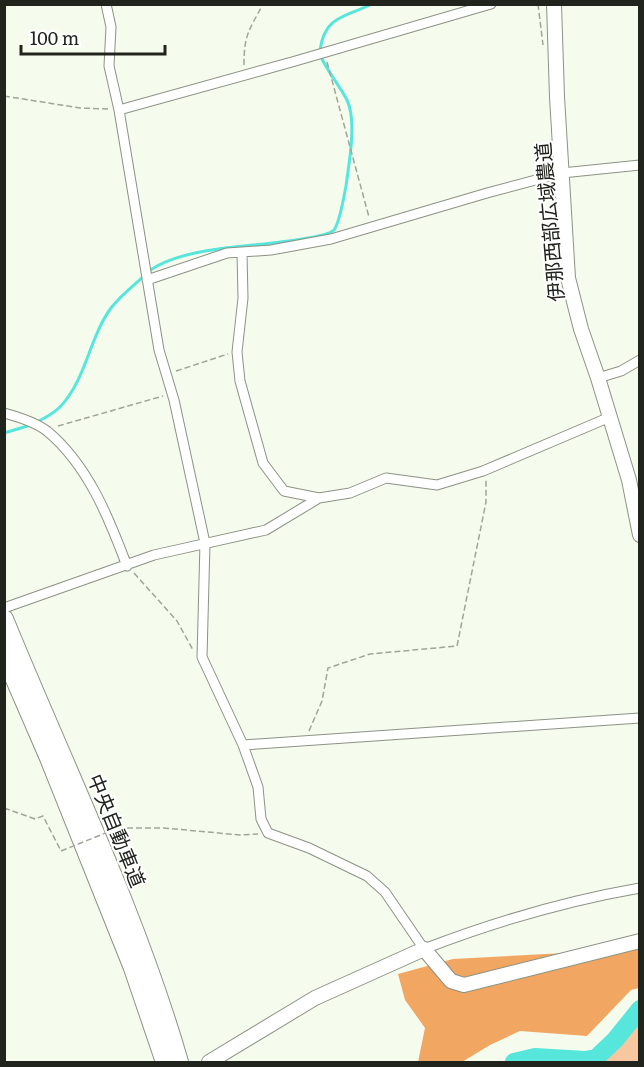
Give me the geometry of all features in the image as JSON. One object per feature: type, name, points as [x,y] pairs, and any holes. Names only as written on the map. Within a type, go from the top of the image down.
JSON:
[{"type":"highway","name":"中央自動車道","points":[[4,619],[61,751],[147,964],[179,1062]]},
{"type":"highway","name":"中央自動車道","points":[[4,654],[129,958],[165,1062]]},
{"type":"street","points":[[106,4],[111,27],[109,66],[119,110],[159,350],[172,393],[206,543],[204,660],[243,746],[258,787],[261,819],[268,833],[309,848],[368,876],[385,892],[424,949],[451,981],[464,985],[639,941]]},
{"type":"street","points":[[119,110],[491,4]]},
{"type":"street","name":"伊那西部広域農道","points":[[554,4],[568,278],[581,329],[634,481],[639,535]]},
{"type":"street","points":[[147,280],[227,253],[242,253],[331,239],[562,173],[639,165]]},
{"type":"street","points":[[242,253],[243,298],[237,352],[240,381],[263,463],[284,491],[319,498],[350,493],[386,478],[437,484],[486,470],[610,417]]},
{"type":"street","points":[[598,378],[621,371],[639,360]]},
{"type":"street","points":[[4,413],[21,417],[45,430],[75,462],[107,514],[127,566]]},
{"type":"street","points":[[4,608],[154,555],[266,530],[319,498]]},
{"type":"street","points":[[243,746],[639,718]]},
{"type":"street","points":[[209,1062],[315,998],[424,949],[519,915],[588,897],[639,888]]},
{"type":"path","points":[[244,75],[244,42],[263,4]]},
{"type":"path","points":[[324,53],[372,227]]},
{"type":"path","points":[[4,96],[80,108],[119,110]]},
{"type":"path","points":[[166,374],[237,352]]},
{"type":"path","points":[[45,430],[172,393]]},
{"type":"path","points":[[305,741],[322,701],[328,668],[370,654],[457,646],[486,502],[486,470]]},
{"type":"path","points":[[127,566],[177,621],[199,663],[204,660]]},
{"type":"path","points":[[4,808],[35,819],[43,816],[61,851],[118,828],[164,828],[240,835],[268,833]]},
{"type":"shaded area","points":[[639,949],[639,988],[631,990],[587,1036],[520,1031],[462,1062],[418,1062],[425,1028],[405,1000],[398,974],[453,959]]},
{"type":"shaded area","points":[[639,1023],[639,1062],[602,1062]]},
{"type":"waterway","points":[[320,50],[332,23],[372,4]]},
{"type":"waterway","points":[[149,271],[164,262],[191,254],[299,240],[327,234],[334,230],[340,215],[346,186],[351,119],[347,100],[321,57]]},
{"type":"waterway","points":[[37,422],[58,409],[69,396],[82,372],[97,332],[111,308],[144,276]]},
{"type":"waterway","points":[[4,433],[31,425]]},
{"type":"waterway","points":[[514,1062],[535,1057],[585,1060],[596,1058],[615,1040],[640,1009]]}]
